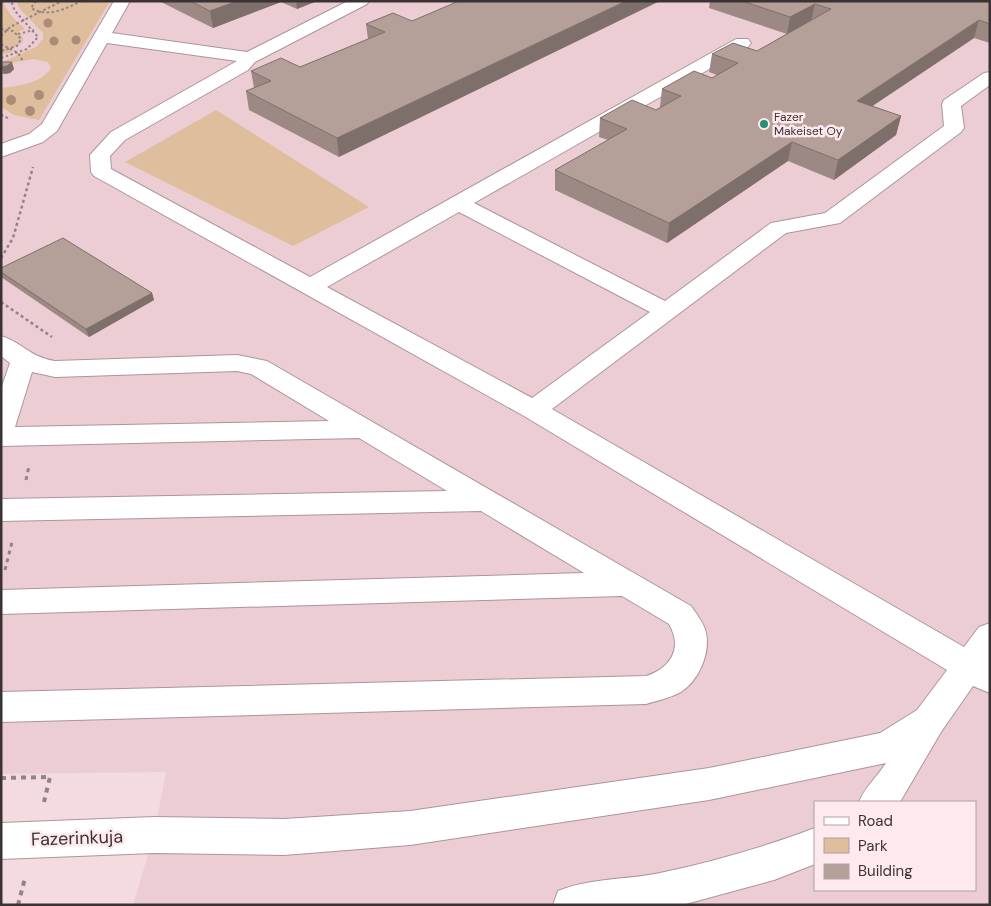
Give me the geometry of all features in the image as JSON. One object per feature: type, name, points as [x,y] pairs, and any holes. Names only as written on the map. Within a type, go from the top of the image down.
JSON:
[{"type":"street","points":[[1,151],[36,138],[50,127],[122,1]]},
{"type":"street","points":[[361,1],[248,58],[242,66],[118,136],[100,154],[101,172],[308,288],[533,410],[979,673]]},
{"type":"street","points":[[102,37],[248,58]]},
{"type":"street","points":[[308,288],[742,43]]},
{"type":"street","points":[[533,410],[779,228],[832,218],[954,128],[951,104],[990,77]]},
{"type":"street","points":[[458,204],[668,311]]},
{"type":"street","points":[[1,430],[9,357],[36,366],[56,369],[237,363],[258,367],[680,615],[689,630],[691,650],[682,671],[667,683],[646,690],[1,707]]},
{"type":"street","points":[[1,437],[363,429]]},
{"type":"street","points":[[1,510],[485,501]]},
{"type":"street","points":[[1,602],[627,584]]},
{"type":"street","points":[[878,801],[891,787],[929,721],[979,673],[990,636]]},
{"type":"street","name":"Fazerinkuja","points":[[1,841],[154,835],[284,837],[410,828],[709,784],[816,763],[888,747],[929,721]]},
{"type":"street","points":[[572,905],[659,892],[774,862],[814,846]]},
{"type":"path","points":[[1,58],[18,53],[35,43],[38,37],[34,30],[10,5],[11,1]]},
{"type":"path","points":[[36,1],[32,8],[40,12],[62,9],[81,1]]},
{"type":"path","points":[[1,36],[24,20],[62,1]]},
{"type":"path","points":[[1,29],[18,34],[34,30]]},
{"type":"path","points":[[1,51],[19,44],[21,39],[18,34]]},
{"type":"path","points":[[1,44],[18,53],[23,61]]},
{"type":"shaded area","points":[[1,1],[990,1],[990,905],[133,905],[154,835],[166,772],[1,774]]},
{"type":"green space","points":[[1,1],[5,1],[4,4],[9,11],[25,29],[18,32],[23,37],[23,42],[10,50],[12,52],[1,55]]},
{"type":"green space","points":[[20,1],[110,1],[39,120],[14,115],[1,107],[1,88],[22,85],[36,80],[51,68],[48,62],[33,59],[6,64],[2,62],[36,47],[43,39],[43,33],[19,8],[17,4]]},
{"type":"green space","points":[[216,110],[369,207],[293,246],[125,162]]},
{"type":"building","points":[[190,1],[237,1],[210,11]]},
{"type":"building","points":[[459,1],[626,1],[337,138],[246,91],[271,81],[251,71],[281,58],[300,67],[385,32],[366,24],[393,13],[412,21]]},
{"type":"building","name":"Fazer Makeiset Oy","points":[[742,1],[990,1],[990,24],[979,20],[857,101],[901,116],[838,160],[792,142],[669,223],[555,170],[627,129],[600,118],[632,100],[656,110],[681,96],[662,89],[694,71],[712,78],[738,63],[712,54],[733,43],[757,51],[831,9],[815,4],[790,17]]},
{"type":"building","points":[[1,62],[12,62],[2,67]]},
{"type":"building","points":[[63,238],[152,293],[86,329],[1,272],[1,268]]},
{"type":"place","name":"Fazer Makeiset Oy","points":[[764,124]]}]
